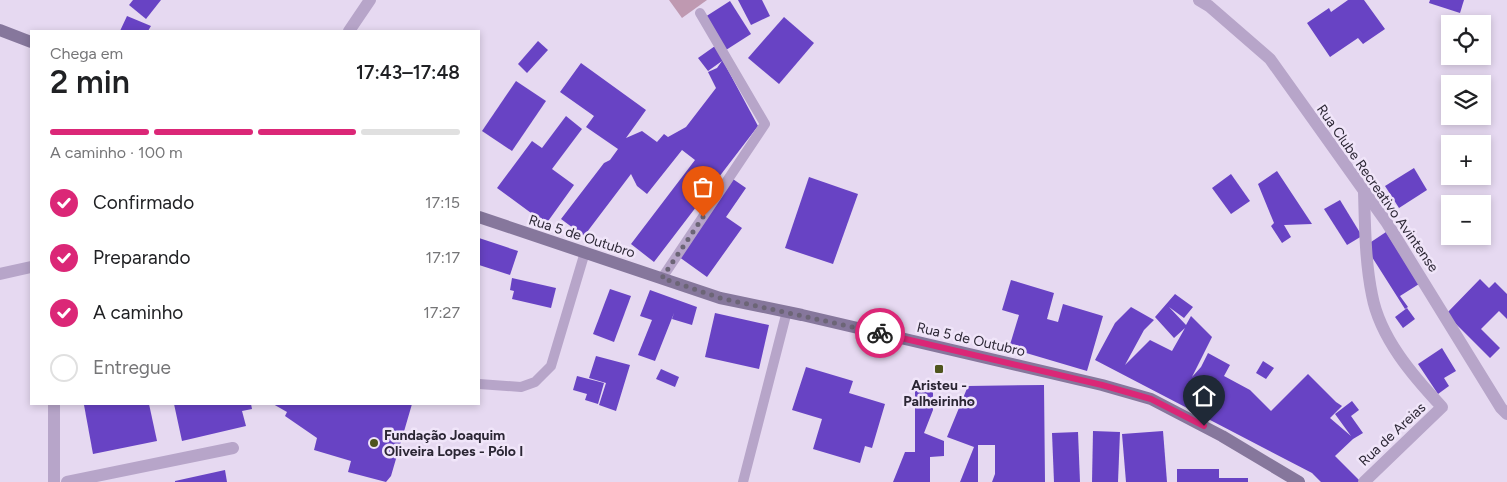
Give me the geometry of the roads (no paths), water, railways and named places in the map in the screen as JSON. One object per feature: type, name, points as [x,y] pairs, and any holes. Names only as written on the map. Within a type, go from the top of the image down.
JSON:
[{"type":"street","points":[[350,30],[370,0]]},
{"type":"street","name":"Rua Clube Recreativo Avintense","points":[[1199,0],[1209,6],[1270,59],[1387,223],[1501,408],[1507,414]]},
{"type":"street","points":[[0,30],[30,42]]},
{"type":"street","name":"Rua de Areias","points":[[1364,191],[1372,296],[1388,340],[1422,386],[1442,408],[1364,482]]},
{"type":"street","name":"Rua 5 de Outubro","points":[[480,217],[720,298],[787,311],[1102,385],[1151,399],[1222,436],[1299,482]]},
{"type":"street","points":[[0,274],[30,267]]},
{"type":"street","points":[[54,405],[54,482]]},
{"type":"street","points":[[67,482],[233,448]]},
{"type":"lane","points":[[662,278],[764,124],[700,13]]},
{"type":"lane","points":[[480,384],[522,387],[536,382],[550,366],[585,252]]},
{"type":"lane","points":[[743,482],[787,311]]},
{"type":"place","name":"Aristeu - Palheirinho","points":[[939,369]]},
{"type":"place","name":"Fundação Joaquim Oliveira Lopes - Pólo I","points":[[374,443]]}]
